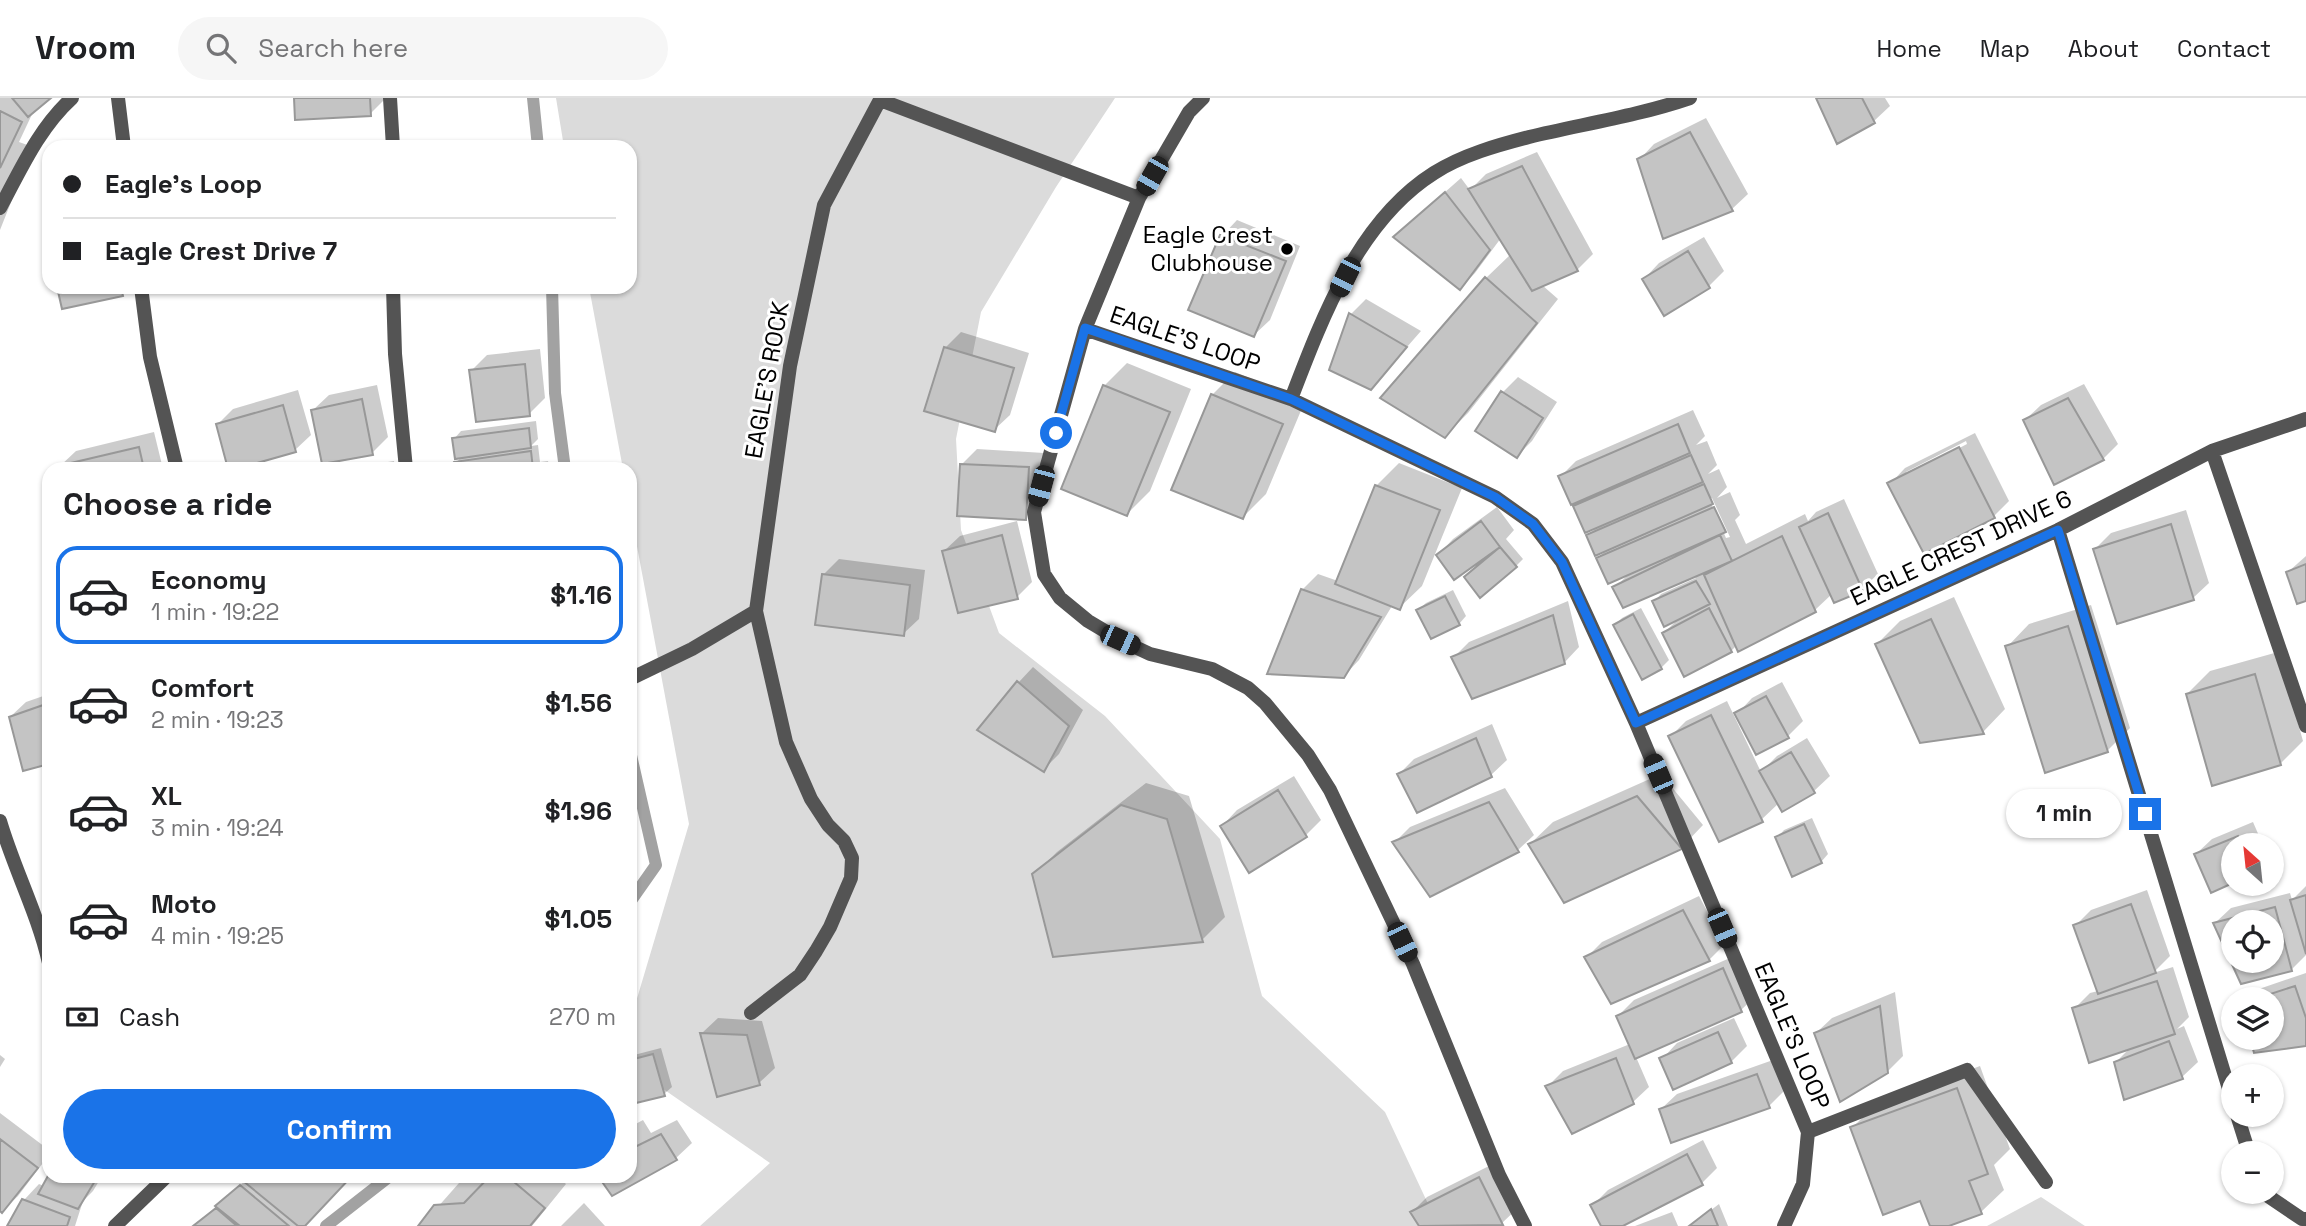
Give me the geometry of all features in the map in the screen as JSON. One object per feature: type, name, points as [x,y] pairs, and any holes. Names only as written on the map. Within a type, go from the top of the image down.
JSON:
[{"type":"street","points":[[0,208],[30,151],[54,115],[72,98]]},
{"type":"street","points":[[118,98],[123,140]]},
{"type":"street","points":[[390,98],[393,140]]},
{"type":"street","points":[[1085,328],[1139,198],[1189,112],[1203,98]]},
{"type":"street","points":[[1291,399],[1310,349],[1345,277],[1378,224],[1414,187],[1437,171],[1481,151],[1530,137],[1652,111],[1690,98]]},
{"type":"street","points":[[881,99],[1139,198]]},
{"type":"street","name":"EAGLE'S ROCK","points":[[756,611],[790,366],[824,205],[881,99]]},
{"type":"street","points":[[142,294],[150,357],[175,462]]},
{"type":"street","points":[[393,294],[405,462]]},
{"type":"street","name":"EAGLE'S LOOP","points":[[1525,1226],[1499,1175],[1413,964],[1330,790],[1308,755],[1248,688],[1212,669],[1150,654],[1120,640],[1088,621],[1060,598],[1044,574],[1034,512],[1085,328],[1291,399],[1495,497],[1533,524],[1562,562],[1636,723],[1808,1132],[1803,1184],[1784,1226]]},
{"type":"street","name":"EAGLE CREST DRIVE 6","points":[[1636,723],[2058,530],[2213,451],[2306,419]]},
{"type":"street","points":[[2213,451],[2306,726]]},
{"type":"street","points":[[2058,530],[2221,1064]]},
{"type":"street","points":[[637,676],[692,649],[756,611],[786,742],[811,799],[828,825],[844,841],[852,858],[851,878],[830,927],[816,951],[800,975],[751,1013]]},
{"type":"street","points":[[0,821],[42,930]]},
{"type":"street","points":[[1808,1132],[1967,1070],[2046,1182]]},
{"type":"street","points":[[115,1226],[160,1183]]},
{"type":"street","points":[[2280,1204],[2306,1219]]},
{"type":"shaded area","points":[[556,98],[1115,98],[1056,187],[981,312],[956,439],[961,530],[999,633],[1105,716],[1220,839],[1262,996],[1385,1112],[1430,1208],[1448,1226],[700,1226],[770,1163],[637,1071],[637,999],[689,824],[637,546],[637,462],[622,462],[590,294],[637,294],[637,140],[563,140]]},
{"type":"shaded area","points":[[2041,1197],[2085,1226],[1987,1226]]},
{"type":"building","points":[[12,98],[51,98],[28,117]]},
{"type":"building","points":[[294,98],[370,98],[371,116],[295,120]]},
{"type":"building","points":[[1816,98],[1862,98],[1875,123],[1837,144]]},
{"type":"building","points":[[0,111],[22,122],[0,168]]},
{"type":"building","points":[[1690,132],[1733,211],[1663,239],[1637,159]]},
{"type":"building","points":[[1522,166],[1578,271],[1532,291],[1468,189]]},
{"type":"building","points":[[1445,192],[1490,250],[1460,290],[1393,237]]},
{"type":"building","points":[[1220,235],[1286,261],[1254,337],[1188,310]]},
{"type":"building","points":[[1688,251],[1710,288],[1664,316],[1642,279]]},
{"type":"building","points":[[1485,277],[1537,323],[1445,438],[1380,398]]},
{"type":"building","points":[[59,294],[123,294],[123,296],[62,309]]},
{"type":"building","points":[[1349,313],[1407,347],[1371,390],[1329,370]]},
{"type":"building","points":[[944,347],[1014,368],[995,432],[924,411]]},
{"type":"building","points":[[525,364],[530,416],[476,422],[469,370]]},
{"type":"building","points":[[1103,385],[1170,412],[1127,516],[1061,489]]},
{"type":"building","points":[[1501,391],[1543,418],[1517,458],[1475,431]]},
{"type":"building","points":[[1211,394],[1283,424],[1243,519],[1171,490]]},
{"type":"building","points":[[2068,398],[2104,460],[2054,485],[2023,420]]},
{"type":"building","points":[[362,399],[373,455],[322,462],[311,410]]},
{"type":"building","points":[[283,405],[296,452],[261,462],[226,462],[216,424]]},
{"type":"building","points":[[1678,424],[1690,453],[1571,505],[1558,476]]},
{"type":"building","points":[[529,428],[531,448],[455,459],[452,438]]},
{"type":"building","points":[[139,447],[142,462],[75,462]]},
{"type":"building","points":[[1959,447],[1995,518],[1924,554],[1887,483]]},
{"type":"building","points":[[531,451],[532,462],[454,462]]},
{"type":"building","points":[[1691,455],[1703,482],[1585,533],[1573,506]]},
{"type":"building","points":[[960,464],[1029,467],[1026,520],[957,516]]},
{"type":"building","points":[[1704,484],[1713,504],[1595,556],[1586,535]]},
{"type":"building","points":[[1375,485],[1440,510],[1400,610],[1335,584]]},
{"type":"building","points":[[1714,507],[1726,532],[1608,584],[1596,558]]},
{"type":"building","points":[[1828,513],[1863,591],[1834,603],[1799,527]]},
{"type":"building","points":[[1481,521],[1500,547],[1454,580],[1436,555]]},
{"type":"building","points":[[2171,524],[2194,600],[2117,624],[2093,549]]},
{"type":"building","points":[[1002,535],[1018,599],[958,613],[942,551]]},
{"type":"building","points":[[1720,535],[1732,561],[1623,608],[1612,587]]},
{"type":"building","points":[[1782,536],[1816,612],[1738,652],[1704,575]]},
{"type":"building","points":[[1500,547],[1517,567],[1480,598],[1464,577]]},
{"type":"building","points":[[2306,564],[2306,601],[2297,604],[2286,572]]},
{"type":"building","points":[[822,574],[910,585],[904,636],[815,625]]},
{"type":"building","points":[[1696,581],[1710,604],[1664,627],[1652,601]]},
{"type":"building","points":[[1301,589],[1381,617],[1344,678],[1267,674]]},
{"type":"building","points":[[1445,596],[1460,625],[1431,639],[1416,610]]},
{"type":"building","points":[[1709,608],[1732,652],[1684,677],[1662,633]]},
{"type":"building","points":[[1633,614],[1662,669],[1642,680],[1613,625]]},
{"type":"building","points":[[1553,615],[1565,664],[1472,699],[1451,657]]},
{"type":"building","points":[[1931,619],[1984,734],[1920,743],[1875,644]]},
{"type":"building","points":[[2068,626],[2108,752],[2045,773],[2005,646]]},
{"type":"building","points":[[2255,674],[2281,765],[2212,786],[2186,694]]},
{"type":"building","points":[[1017,681],[1069,726],[1044,772],[977,730]]},
{"type":"building","points":[[1766,696],[1789,738],[1756,755],[1734,713]]},
{"type":"building","points":[[42,705],[42,766],[23,771],[9,717]]},
{"type":"building","points":[[1711,715],[1763,822],[1719,842],[1668,736]]},
{"type":"building","points":[[1476,738],[1492,777],[1417,813],[1397,774]]},
{"type":"building","points":[[1791,752],[1815,793],[1782,812],[1759,771]]},
{"type":"building","points":[[1278,790],[1307,837],[1249,873],[1220,826]]},
{"type":"building","points":[[1637,796],[1682,849],[1564,903],[1528,844]]},
{"type":"building","points":[[1489,802],[1519,852],[1430,897],[1392,842]]},
{"type":"building","points":[[1121,805],[1167,819],[1203,942],[1053,957],[1032,874]]},
{"type":"building","points":[[1804,824],[1822,863],[1792,877],[1775,837]]},
{"type":"building","points":[[2221,843],[2221,888],[2211,893],[2194,854]]},
{"type":"building","points":[[2306,895],[2306,954],[2290,900]]},
{"type":"building","points":[[2131,904],[2156,973],[2098,994],[2073,925]]},
{"type":"building","points":[[1683,910],[1710,961],[1611,1004],[1584,957]]},
{"type":"building","points":[[2221,921],[2221,940],[2213,923]]},
{"type":"building","points":[[2284,941],[2292,971],[2241,984],[2236,973],[2284,973]]},
{"type":"building","points":[[1723,968],[1742,1012],[1635,1059],[1616,1016]]},
{"type":"building","points":[[2157,981],[2175,1034],[2089,1063],[2072,1008]]},
{"type":"building","points":[[2295,986],[2306,1018],[2306,1046],[2284,1049],[2284,990]]},
{"type":"building","points":[[1880,1006],[1888,1073],[1840,1102],[1814,1033]]},
{"type":"building","points":[[1718,1032],[1732,1063],[1673,1090],[1659,1058]]},
{"type":"building","points":[[700,1033],[747,1035],[760,1085],[717,1097]]},
{"type":"building","points":[[2169,1041],[2183,1079],[2124,1100],[2114,1062]]},
{"type":"building","points":[[2253,1050],[2276,1050],[2254,1053]]},
{"type":"building","points":[[653,1054],[665,1096],[637,1103],[637,1058]]},
{"type":"building","points":[[1616,1058],[1634,1104],[1572,1134],[1545,1086]]},
{"type":"building","points":[[1757,1074],[1770,1108],[1671,1143],[1659,1109]]},
{"type":"building","points":[[1957,1088],[1988,1174],[1969,1181],[1982,1214],[1949,1226],[1930,1226],[1920,1201],[1883,1215],[1850,1127]]},
{"type":"building","points":[[661,1134],[677,1160],[637,1182],[637,1146]]},
{"type":"building","points":[[0,1139],[38,1168],[2,1213],[0,1211]]},
{"type":"building","points":[[1687,1154],[1703,1185],[1623,1226],[1601,1226],[1590,1205]]},
{"type":"building","points":[[1479,1177],[1503,1225],[1419,1226],[1410,1212]]},
{"type":"building","points":[[44,1183],[94,1183],[78,1209],[38,1194]]},
{"type":"building","points":[[246,1183],[345,1183],[305,1226],[298,1226]]},
{"type":"building","points":[[483,1183],[515,1183],[545,1208],[530,1226],[418,1226],[434,1205],[464,1203]]},
{"type":"building","points":[[603,1183],[635,1183],[612,1196]]},
{"type":"building","points":[[240,1185],[289,1226],[240,1226],[215,1206]]},
{"type":"building","points":[[22,1199],[70,1217],[67,1226],[7,1226]]},
{"type":"building","points":[[216,1208],[237,1226],[193,1226]]},
{"type":"building","points":[[1711,1209],[1718,1226],[1689,1226]]},
{"type":"waterway","points":[[533,98],[537,140]]},
{"type":"waterway","points":[[552,294],[555,393],[564,462]]},
{"type":"waterway","points":[[637,782],[656,865],[637,892]]},
{"type":"waterway","points":[[326,1226],[381,1183]]},
{"type":"place","name":"Eagle Crest Clubhouse","points":[[1287,249]]},
{"type":"route","points":[[1056,433],[1085,328],[1291,399],[1495,497],[1533,524],[1562,562],[1636,723],[2058,530],[2145,814]]}]
